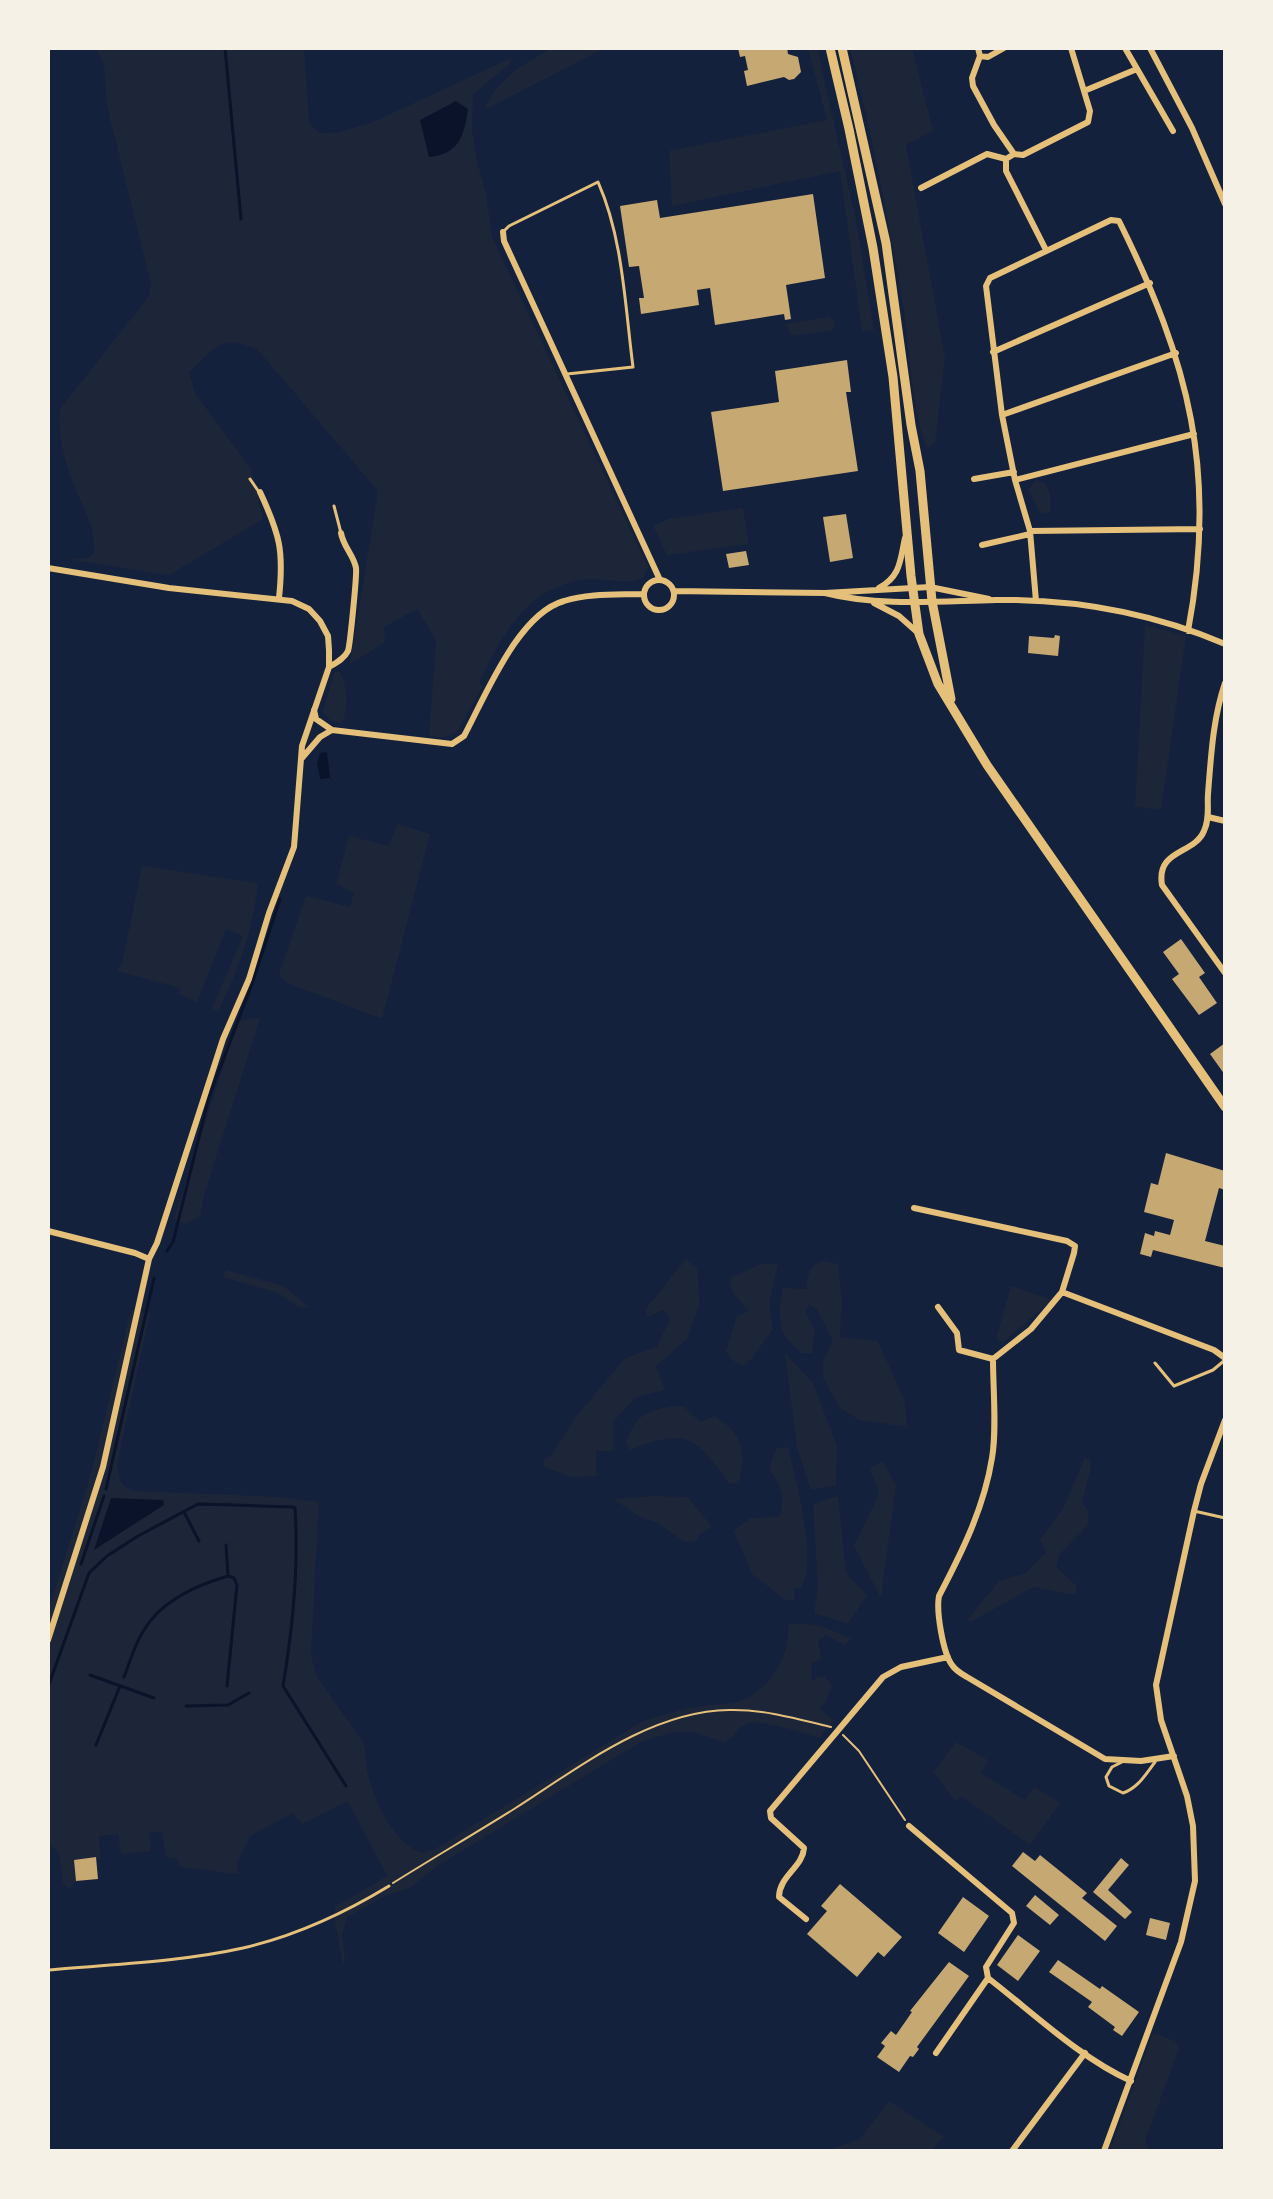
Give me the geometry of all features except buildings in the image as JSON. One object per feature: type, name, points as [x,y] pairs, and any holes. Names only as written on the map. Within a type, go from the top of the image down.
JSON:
[{"type":"main road","points":[[830,48],[873,248],[893,377],[919,634],[938,684],[970,737],[1225,1107]]},
{"type":"main road","points":[[842,48],[886,243],[920,471],[930,587],[951,702]]},
{"type":"street","points":[[1004,48],[988,57],[979,52],[972,78],[973,86],[994,125],[1014,154]]},
{"type":"street","points":[[921,188],[987,154],[1006,159],[1014,154],[1032,152],[1088,122],[1090,111],[1071,48]]},
{"type":"street","points":[[1125,48],[1173,131]]},
{"type":"street","points":[[1150,48],[1192,128],[1225,204]]},
{"type":"street","points":[[1084,91],[1137,69]]},
{"type":"street","points":[[1006,159],[1006,171],[1046,250]]},
{"type":"street","points":[[1036,601],[1030,533],[1014,476],[1002,415],[986,286],[990,278],[1046,250],[1111,220],[1119,221],[1150,283],[1176,353],[1194,434],[1200,529],[1198,570],[1188,631]]},
{"type":"street","points":[[503,232],[504,241],[660,580],[674,591],[672,603],[663,610],[647,605],[644,594],[649,584],[660,580]]},
{"type":"street","points":[[993,352],[1150,283]]},
{"type":"street","points":[[1002,415],[1176,353]]},
{"type":"street","points":[[974,479],[1014,476],[1194,434]]},
{"type":"street","points":[[260,492],[276,527],[281,547],[279,598]]},
{"type":"street","points":[[982,545],[1030,533],[1200,529]]},
{"type":"street","points":[[876,590],[896,576],[907,530]]},
{"type":"street","points":[[329,667],[340,662],[348,650],[356,567],[341,533]]},
{"type":"street","points":[[48,568],[169,588],[279,598],[309,609],[320,621],[328,636],[329,667],[304,734],[294,847],[249,979],[223,1039],[167,1214],[149,1259],[103,1467],[48,1640]]},
{"type":"street","points":[[674,591],[825,593],[930,587],[993,600]]},
{"type":"street","points":[[825,593],[871,601],[1036,601],[1106,607],[1225,644]]},
{"type":"street","points":[[314,710],[316,719],[332,730],[388,735],[445,745],[458,741],[514,645],[544,610],[566,600],[588,596],[644,594]]},
{"type":"street","points":[[871,601],[899,616],[919,634]]},
{"type":"street","points":[[1225,683],[1216,710],[1208,817],[1203,834],[1164,864],[1161,876],[1162,885],[1225,973]]},
{"type":"street","points":[[302,758],[320,737],[332,730]]},
{"type":"street","points":[[1208,817],[1225,821]]},
{"type":"street","points":[[914,1208],[1067,1241],[1075,1246],[1062,1292],[1031,1329],[993,1359]]},
{"type":"street","points":[[48,1231],[149,1259]]},
{"type":"street","points":[[1062,1292],[1214,1350],[1225,1359]]},
{"type":"street","points":[[938,1307],[957,1333],[959,1350],[993,1359]]},
{"type":"street","points":[[993,1359],[993,1456],[983,1500],[937,1606],[948,1657],[956,1670],[1105,1759],[1124,1761],[1174,1756]]},
{"type":"street","points":[[1104,2151],[1181,1942],[1195,1881],[1193,1826],[1187,1796],[1161,1720],[1156,1685],[1201,1484],[1225,1420]]},
{"type":"street","points":[[806,1919],[779,1897],[779,1887],[803,1856],[804,1848],[771,1818],[770,1811],[883,1677],[901,1667],[948,1657]]},
{"type":"street","points":[[909,1826],[1012,1913],[1014,1923],[986,1967],[988,1978],[1085,2053],[1131,2081]]},
{"type":"street","points":[[936,2053],[988,1978]]},
{"type":"street","points":[[1012,2151],[1085,2053]]},
{"type":"lane","points":[[503,232],[509,226],[598,182],[608,204],[616,242],[633,367],[567,374]]},
{"type":"lane","points":[[250,479],[260,492]]},
{"type":"lane","points":[[334,506],[341,533]]},
{"type":"lane","points":[[1155,1363],[1174,1386],[1213,1370],[1225,1359]]},
{"type":"lane","points":[[1194,1511],[1225,1518]]},
{"type":"lane","points":[[1124,1761],[1112,1767],[1106,1777],[1109,1786],[1123,1793],[1139,1783],[1157,1759]]},
{"type":"lane","points":[[48,1970],[241,1948],[308,1928],[389,1886]]},
{"type":"path","points":[[397,1881],[607,1751],[679,1718],[729,1710],[789,1716],[825,1726]]},
{"type":"path","points":[[859,1751],[909,1826]]},
{"type":"shaded area","points":[[96,48],[304,48],[309,123],[320,133],[338,132],[371,123],[511,58],[510,64],[473,94],[472,130],[492,237],[648,567],[644,577],[638,580],[595,579],[561,585],[530,605],[506,632],[479,683],[483,686],[454,734],[429,736],[436,640],[417,609],[384,627],[385,642],[350,664],[378,491],[257,349],[226,343],[213,350],[189,372],[195,393],[251,469],[263,519],[169,575],[66,559],[88,558],[94,553],[94,544],[89,519],[65,459],[60,409],[149,296],[151,284],[107,106],[104,65]]},
{"type":"shaded area","points":[[552,48],[605,48],[484,110],[504,81],[521,66]]},
{"type":"shaded area","points":[[808,48],[817,48],[855,215],[874,330],[862,331],[840,171],[672,206],[669,151],[827,120]]},
{"type":"shaded area","points":[[850,48],[912,48],[933,130],[906,145],[945,357],[935,443],[927,449],[914,394],[902,299],[885,205]]},
{"type":"shaded area","points":[[456,101],[468,109],[459,142],[448,152],[429,157],[420,120]]},
{"type":"shaded area","points":[[829,317],[835,322],[833,330],[792,336],[786,324]]},
{"type":"shaded area","points":[[1036,480],[1046,484],[1050,494],[1051,511],[1047,514],[1040,513],[1028,490]]},
{"type":"shaded area","points":[[743,508],[749,544],[667,555],[653,526],[668,519]]},
{"type":"shaded area","points":[[1145,625],[1186,636],[1161,810],[1135,807]]},
{"type":"shaded area","points":[[339,671],[346,697],[342,723],[331,721],[323,712],[334,673]]},
{"type":"shaded area","points":[[327,752],[330,778],[320,779],[317,764],[320,753]]},
{"type":"shaded area","points":[[397,824],[430,834],[382,1019],[285,982],[279,974],[306,896],[350,907],[354,893],[336,884],[349,836],[389,846]]},
{"type":"shaded area","points":[[142,866],[258,883],[244,949],[218,1012],[212,1008],[243,936],[226,929],[197,1002],[179,994],[180,988],[117,971],[122,963]]},
{"type":"shaded area","points":[[260,1018],[200,1216],[186,1224],[174,1219],[238,1021]]},
{"type":"shaded area","points":[[686,1259],[697,1269],[700,1303],[687,1339],[656,1366],[665,1390],[636,1397],[613,1422],[613,1451],[596,1451],[596,1476],[571,1477],[544,1467],[543,1461],[551,1455],[576,1417],[625,1358],[657,1347],[670,1318],[663,1310],[648,1317],[645,1310]]},
{"type":"shaded area","points":[[824,1261],[838,1264],[842,1302],[840,1337],[878,1341],[905,1402],[907,1427],[859,1420],[840,1408],[823,1378],[823,1360],[833,1341],[817,1310],[809,1304],[806,1312],[815,1331],[812,1353],[801,1353],[783,1331],[780,1308],[783,1288],[806,1289],[812,1268]]},
{"type":"shaded area","points":[[761,1264],[778,1264],[769,1304],[773,1329],[743,1366],[726,1352],[737,1316],[749,1311],[732,1292],[730,1278]]},
{"type":"shaded area","points":[[226,1270],[283,1286],[310,1307],[299,1307],[275,1292],[223,1277]]},
{"type":"shaded area","points":[[1011,1286],[1052,1300],[1003,1342],[996,1339]]},
{"type":"shaded area","points":[[131,1310],[150,1314],[117,1464],[121,1482],[135,1491],[279,1497],[319,1502],[311,1655],[317,1677],[363,1742],[368,1774],[386,1820],[401,1839],[421,1853],[435,1849],[641,1722],[691,1708],[728,1704],[751,1696],[769,1680],[782,1660],[788,1625],[813,1625],[851,1639],[844,1645],[826,1635],[818,1641],[821,1658],[812,1663],[811,1681],[825,1677],[832,1686],[825,1704],[819,1706],[834,1720],[819,1738],[763,1723],[749,1723],[724,1743],[700,1734],[682,1732],[639,1743],[437,1866],[410,1888],[387,1895],[347,1917],[342,1936],[343,1964],[335,1907],[387,1876],[348,1801],[302,1824],[293,1813],[250,1836],[237,1862],[239,1874],[180,1867],[178,1859],[166,1857],[162,1832],[149,1832],[151,1851],[121,1854],[118,1834],[99,1836],[101,1859],[74,1860],[76,1881],[69,1889],[63,1883],[59,1854],[48,1842],[48,1612],[90,1477]]},
{"type":"shaded area","points":[[785,1353],[813,1383],[837,1446],[836,1485],[811,1490],[797,1448]]},
{"type":"shaded area","points":[[670,1406],[684,1407],[700,1422],[715,1416],[732,1430],[742,1452],[739,1483],[730,1484],[707,1455],[688,1440],[664,1439],[630,1450],[626,1443],[637,1421],[646,1414]]},
{"type":"shaded area","points":[[788,1447],[804,1518],[807,1557],[802,1587],[793,1589],[795,1599],[787,1601],[752,1574],[734,1531],[750,1518],[779,1517],[782,1492],[769,1470],[776,1448]]},
{"type":"shaded area","points":[[1085,1457],[1092,1462],[1082,1503],[1088,1511],[1088,1525],[1059,1555],[1056,1567],[1077,1586],[1075,1595],[1033,1587],[971,1622],[968,1619],[999,1581],[1026,1573],[1046,1552],[1040,1539],[1063,1509]]},
{"type":"shaded area","points":[[883,1461],[896,1485],[881,1598],[854,1546],[879,1494],[870,1468]]},
{"type":"shaded area","points":[[838,1496],[846,1573],[867,1595],[848,1624],[814,1613],[818,1586],[813,1504]]},
{"type":"shaded area","points":[[688,1497],[712,1527],[699,1535],[696,1542],[683,1541],[656,1522],[640,1517],[613,1499]]},
{"type":"shaded area","points":[[111,1498],[163,1500],[164,1505],[94,1550]]},
{"type":"shaded area","points":[[956,1742],[988,1760],[981,1773],[1025,1800],[1034,1787],[1060,1803],[1030,1845],[961,1796],[956,1802],[934,1772]]},
{"type":"shaded area","points":[[1153,2033],[1175,2041],[1179,2049],[1145,2141],[1150,2151],[1110,2151]]},
{"type":"shaded area","points":[[889,2101],[944,2137],[930,2151],[827,2151],[860,2139]]},
{"type":"waterway","points":[[225,48],[241,219]]},
{"type":"waterway","points":[[167,1251],[173,1242],[209,1097],[280,899]]},
{"type":"waterway","points":[[106,1489],[154,1278]]},
{"type":"waterway","points":[[81,1564],[104,1496]]},
{"type":"waterway","points":[[48,1687],[89,1573],[107,1556],[198,1504],[292,1507],[295,1508],[296,1576],[283,1686],[346,1786]]},
{"type":"waterway","points":[[184,1512],[199,1541]]},
{"type":"waterway","points":[[226,1545],[228,1576],[234,1578],[237,1585],[227,1686]]},
{"type":"waterway","points":[[124,1677],[141,1635],[160,1611],[192,1589],[228,1576]]},
{"type":"waterway","points":[[90,1675],[154,1698]]},
{"type":"waterway","points":[[96,1745],[120,1686]]},
{"type":"waterway","points":[[186,1706],[228,1705],[249,1693]]}]
